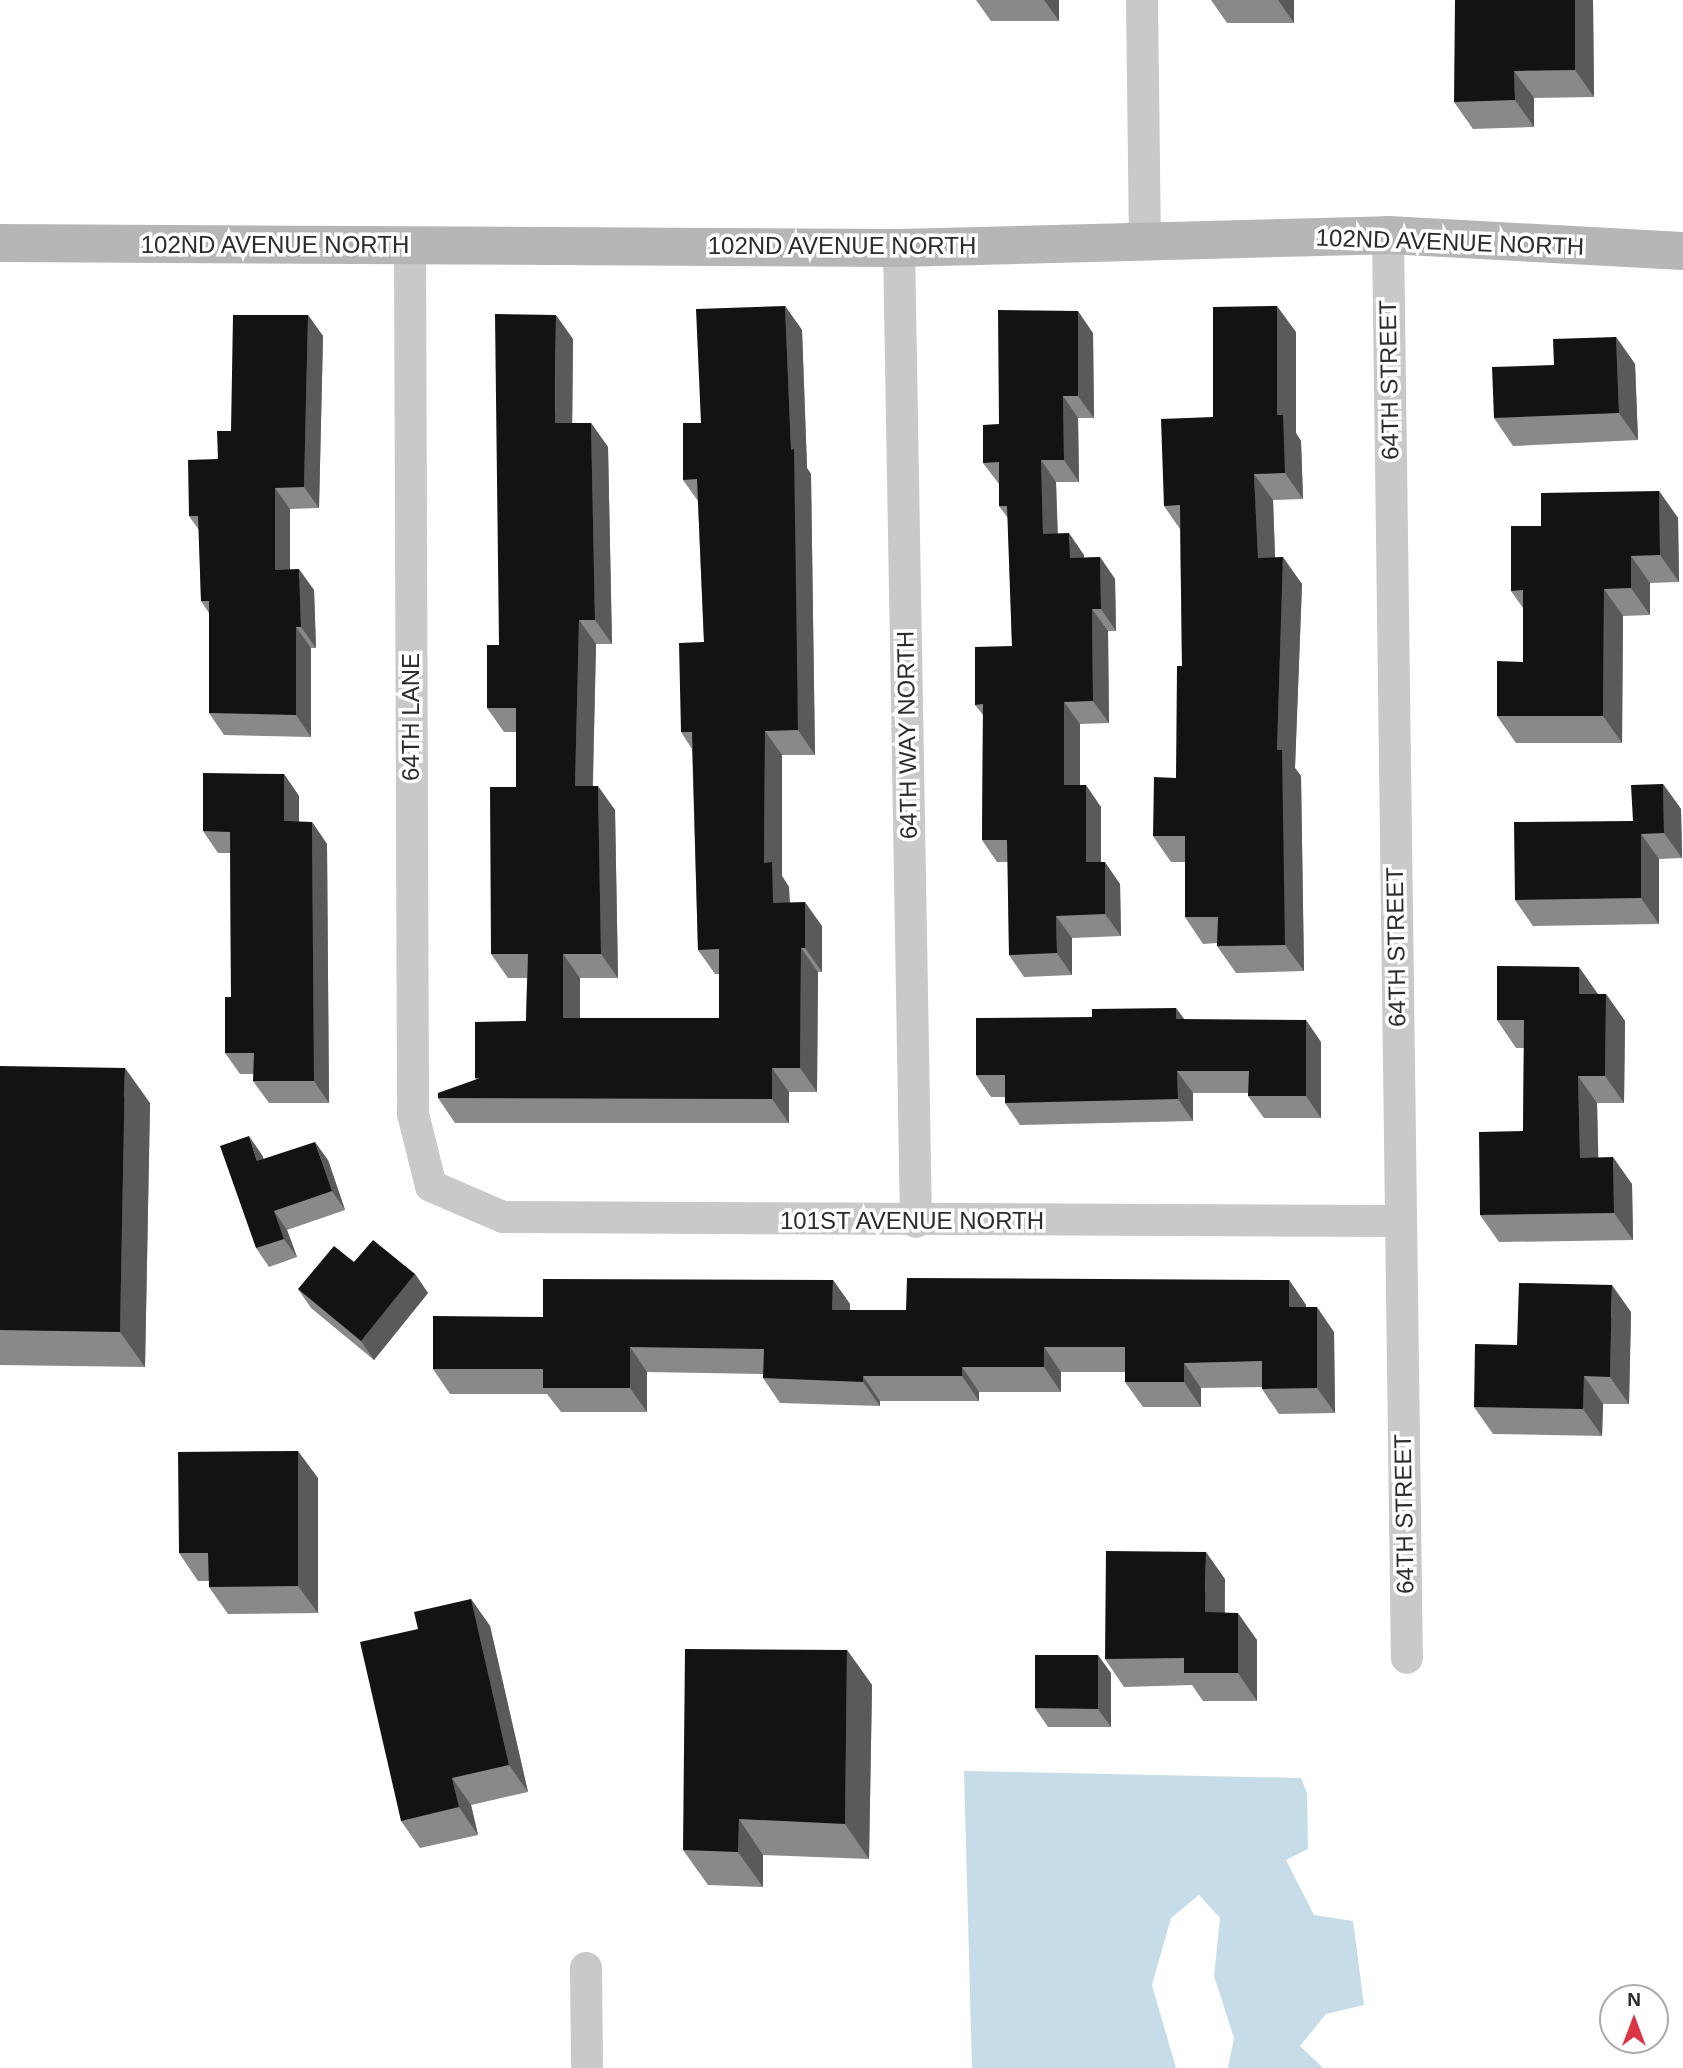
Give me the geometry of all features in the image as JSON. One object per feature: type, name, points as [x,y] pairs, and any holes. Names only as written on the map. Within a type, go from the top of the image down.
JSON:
[{"type":"street","points":[[1142,0],[1145,243]]},
{"type":"street","name":"102ND AVENUE NORTH","points":[[0,243],[899,248],[1388,235],[1683,251]]},
{"type":"street","name":"64TH STREET","points":[[1388,235],[1399,1221],[1407,1658]]},
{"type":"street","name":"64TH LANE","points":[[410,245],[413,1114],[431,1186]]},
{"type":"street","name":"64TH WAY NORTH","points":[[899,248],[916,1222]]},
{"type":"street","name":"101ST AVENUE NORTH","points":[[431,1186],[503,1217],[916,1222],[1399,1221]]},
{"type":"street","points":[[586,1968],[587,2068]]},
{"type":"water","points":[[964,1771],[1301,1778],[1307,1793],[1308,1849],[1286,1860],[1314,1915],[1353,1921],[1364,2005],[1326,2014],[1300,2046],[1323,2068],[1228,2068],[1234,2038],[1214,1976],[1220,1918],[1199,1895],[1171,1918],[1152,1985],[1176,2068],[972,2068]]},
{"type":"building","points":[[1455,0],[1575,0],[1575,70],[1514,71],[1515,100],[1454,102]]},
{"type":"building","points":[[785,306],[791,450],[794,449],[798,730],[765,731],[764,863],[772,862],[773,903],[805,902],[805,948],[801,948],[800,1068],[772,1068],[772,1099],[438,1098],[438,1093],[480,1078],[475,1078],[475,1022],[526,1021],[528,954],[491,954],[490,787],[516,787],[516,708],[487,708],[487,645],[499,645],[495,314],[556,315],[555,423],[591,423],[595,620],[579,620],[575,786],[598,786],[601,954],[563,954],[563,1018],[719,1018],[719,949],[698,950],[692,732],[681,732],[679,643],[704,642],[697,479],[683,480],[683,423],[701,423],[696,309]]},
{"type":"building","points":[[1277,306],[1277,415],[1283,415],[1285,473],[1254,474],[1258,558],[1283,557],[1277,750],[1282,750],[1285,945],[1217,946],[1218,917],[1185,917],[1185,836],[1153,836],[1154,777],[1176,778],[1177,666],[1182,666],[1180,505],[1164,506],[1161,419],[1213,417],[1213,307]]},
{"type":"building","points":[[998,310],[1078,311],[1078,396],[1063,396],[1064,460],[1041,460],[1043,534],[1069,533],[1070,558],[1100,557],[1101,609],[1092,609],[1093,701],[1064,702],[1064,785],[1086,785],[1086,862],[1105,862],[1105,914],[1056,916],[1057,953],[1009,955],[1007,840],[982,840],[983,704],[975,705],[975,647],[1012,646],[1007,506],[999,506],[999,462],[983,463],[983,425],[999,424]]},
{"type":"building","points":[[233,315],[308,315],[304,487],[275,488],[275,570],[299,569],[301,627],[296,627],[296,715],[209,713],[209,601],[201,601],[198,516],[189,516],[188,460],[218,459],[217,431],[231,431]]},
{"type":"building","points":[[1616,337],[1619,413],[1494,418],[1492,367],[1554,365],[1553,339]]},
{"type":"building","points":[[1659,491],[1660,555],[1631,556],[1631,588],[1604,589],[1603,716],[1497,716],[1497,661],[1523,662],[1523,590],[1511,591],[1511,526],[1541,526],[1541,493]]},
{"type":"building","points":[[203,773],[284,774],[284,821],[312,822],[314,1081],[253,1081],[254,1053],[225,1053],[225,997],[231,997],[230,832],[203,831]]},
{"type":"building","points":[[1663,784],[1664,833],[1641,834],[1641,898],[1515,900],[1514,822],[1633,821],[1631,785]]},
{"type":"building","points":[[1497,966],[1579,967],[1579,994],[1606,994],[1605,1076],[1578,1076],[1580,1158],[1613,1157],[1614,1213],[1480,1215],[1479,1132],[1523,1131],[1524,1020],[1497,1020]]},
{"type":"building","points":[[1176,1008],[1176,1019],[1306,1020],[1306,1096],[1248,1096],[1249,1071],[1177,1071],[1178,1099],[1005,1103],[1005,1075],[976,1075],[976,1018],[1092,1017],[1092,1009]]},
{"type":"building","points":[[0,1066],[125,1068],[120,1332],[0,1330]]},
{"type":"building","points":[[249,1136],[257,1161],[315,1142],[332,1191],[274,1211],[284,1239],[256,1248],[220,1146]]},
{"type":"building","points":[[373,1240],[415,1274],[361,1341],[298,1289],[334,1246],[354,1262]]},
{"type":"building","points":[[907,1278],[1289,1280],[1289,1307],[1317,1307],[1317,1388],[1262,1389],[1262,1361],[1184,1363],[1184,1382],[1125,1382],[1125,1347],[1044,1347],[1044,1367],[962,1367],[962,1376],[863,1376],[863,1382],[763,1378],[764,1349],[630,1347],[630,1388],[543,1388],[543,1369],[433,1369],[433,1316],[543,1317],[543,1279],[833,1280],[832,1310],[906,1310]]},
{"type":"building","points":[[1519,1283],[1612,1285],[1610,1377],[1584,1376],[1583,1409],[1474,1407],[1475,1344],[1517,1345]]},
{"type":"building","points":[[298,1451],[298,1586],[209,1587],[208,1553],[179,1553],[178,1452]]},
{"type":"building","points":[[1106,1551],[1206,1552],[1205,1612],[1238,1613],[1238,1673],[1184,1673],[1184,1658],[1105,1659]]},
{"type":"building","points":[[471,1599],[509,1765],[452,1778],[459,1807],[401,1821],[360,1642],[418,1629],[414,1612]]},
{"type":"building","points":[[685,1649],[847,1650],[845,1824],[739,1819],[738,1852],[683,1850]]},
{"type":"building","points":[[1035,1655],[1098,1655],[1098,1709],[1035,1708]]}]
